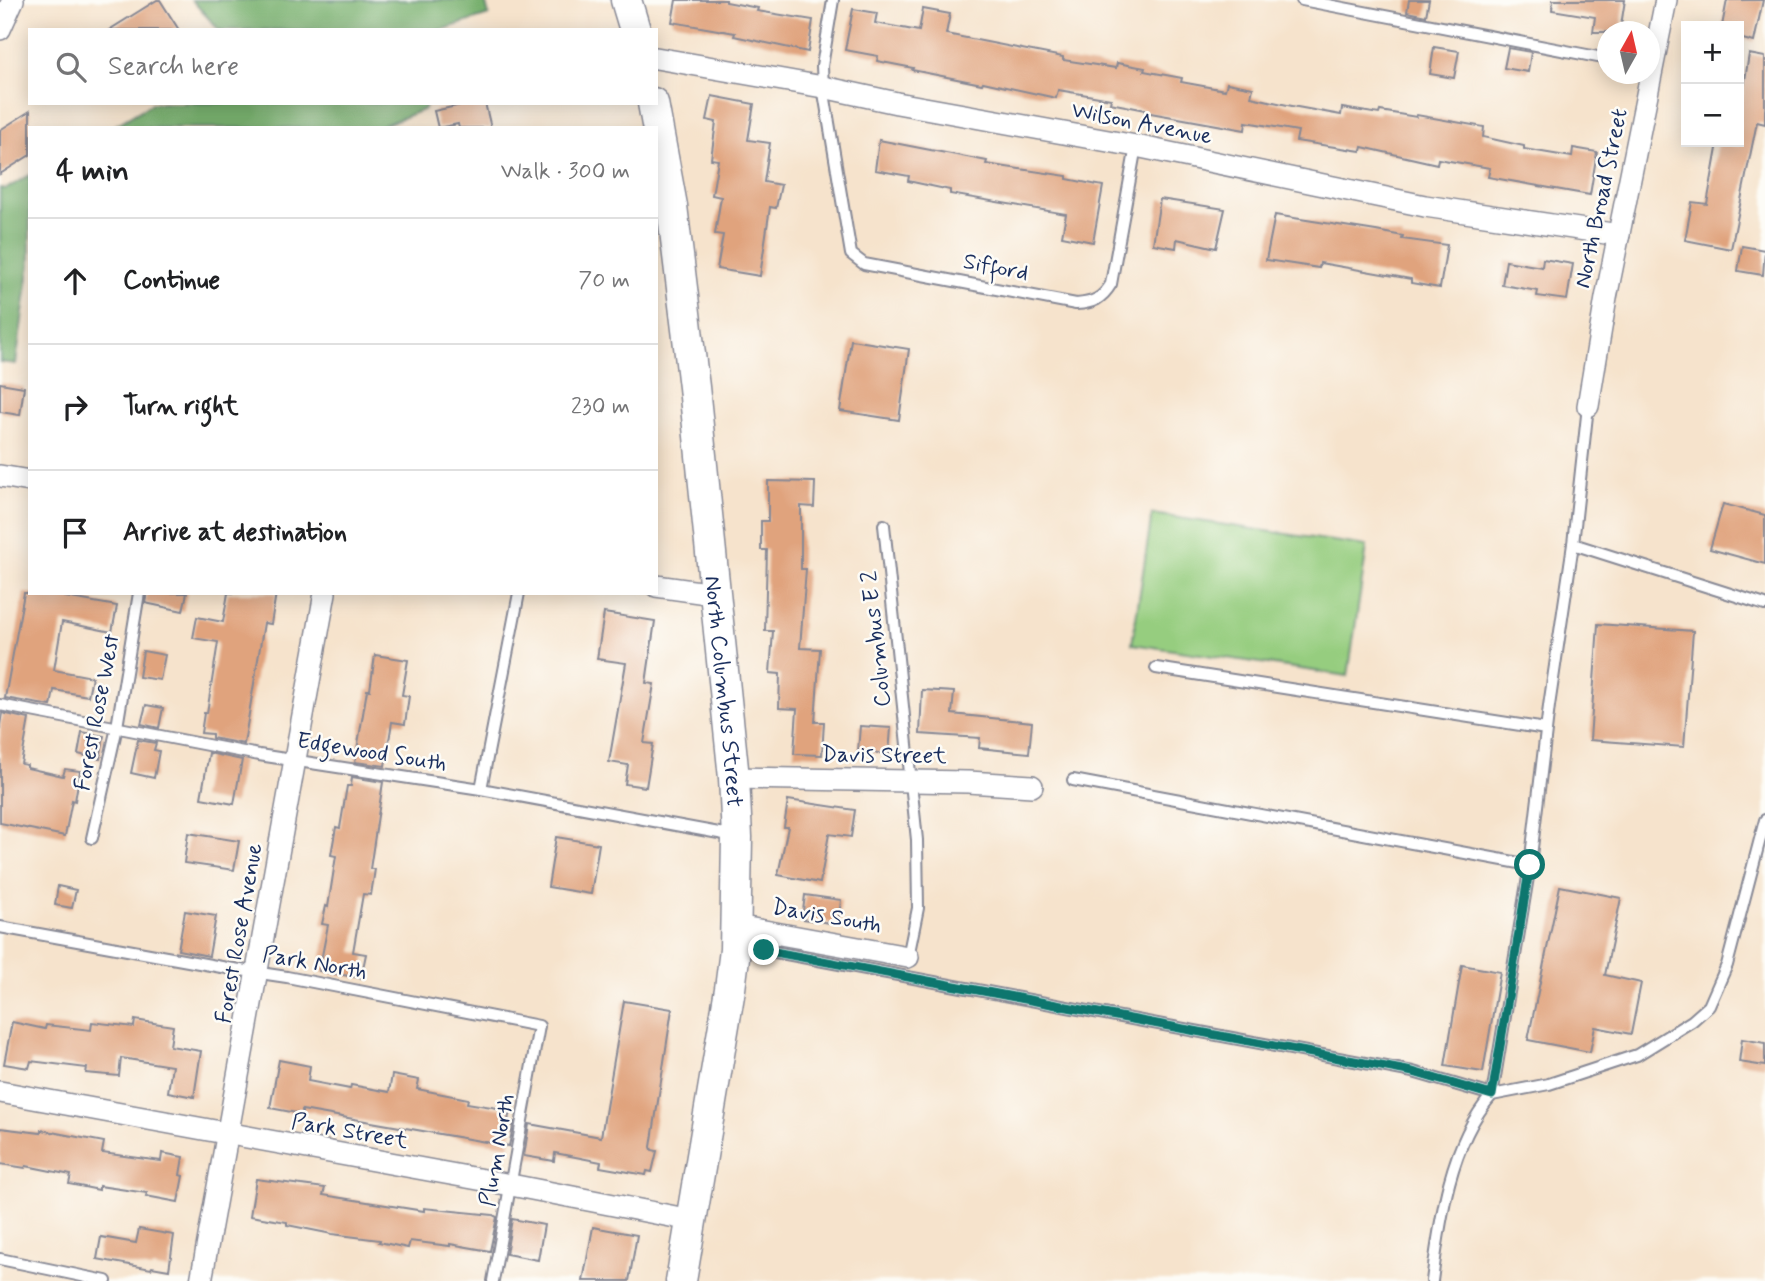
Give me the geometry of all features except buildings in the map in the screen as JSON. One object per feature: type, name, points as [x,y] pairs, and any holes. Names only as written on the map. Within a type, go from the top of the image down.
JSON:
[{"type":"main road","points":[[626,0],[634,28]]},
{"type":"main road","name":"North Columbus Street","points":[[653,105],[655,126]]},
{"type":"main road","name":"North Columbus Street","points":[[658,150],[664,206],[694,387],[734,778],[737,837],[735,935],[730,989],[681,1281]]},
{"type":"street","points":[[0,29],[13,0]]},
{"type":"street","name":"North Broad Street","points":[[1660,27],[1666,0]]},
{"type":"street","name":"Wilson Avenue","points":[[658,58],[1136,146],[1425,206],[1619,235]]},
{"type":"street","name":"North Broad Street","points":[[1588,406],[1605,298],[1648,84]]},
{"type":"street","points":[[0,476],[28,481]]},
{"type":"street","points":[[658,586],[714,594]]},
{"type":"street","name":"Forest Rose Avenue","points":[[201,1281],[326,595]]},
{"type":"street","name":"Davis Street","points":[[734,778],[968,782],[1032,786]]},
{"type":"street","name":"Davis South","points":[[735,935],[908,957]]},
{"type":"street","name":"Park Street","points":[[0,1092],[691,1220]]},
{"type":"lane","points":[[822,87],[821,66],[833,0]]},
{"type":"lane","points":[[1302,0],[1597,57]]},
{"type":"lane","name":"Sifford","points":[[822,87],[852,254],[864,264],[876,267],[959,280],[1076,304],[1090,303],[1104,295],[1111,284],[1136,146]]},
{"type":"lane","points":[[1432,1281],[1440,1220],[1448,1186],[1477,1112],[1492,1095],[1530,865],[1546,729],[1573,544],[1588,406]]},
{"type":"lane","name":"Columbus E 2","points":[[884,525],[917,840],[918,908],[908,957]]},
{"type":"lane","points":[[1573,544],[1765,605]]},
{"type":"lane","name":"Forest Rose West","points":[[92,838],[117,727],[139,595]]},
{"type":"lane","points":[[481,789],[519,595]]},
{"type":"lane","points":[[1156,668],[1546,729]]},
{"type":"lane","name":"Edgewood South","points":[[0,705],[297,760],[481,789],[737,837]]},
{"type":"lane","points":[[1073,780],[1530,865]]},
{"type":"lane","points":[[735,935],[1413,1072],[1492,1095],[1549,1084],[1637,1055],[1692,1021],[1709,1006],[1727,965],[1765,820]]},
{"type":"lane","name":"Park North","points":[[0,927],[258,972],[540,1026]]},
{"type":"lane","name":"Plum North","points":[[493,1281],[540,1026]]},
{"type":"lane","points":[[0,1259],[106,1281]]},
{"type":"green space","points":[[192,0],[485,0],[489,15],[447,28],[217,28]]},
{"type":"green space","points":[[150,105],[426,105],[425,109],[381,126],[114,126]]},
{"type":"green space","points":[[28,176],[28,277],[16,364],[0,362],[0,188],[6,189]]},
{"type":"green space","points":[[1152,514],[1367,546],[1348,676],[1132,644]]},
{"type":"route","points":[[764,950],[1413,1072],[1492,1095],[1530,865]]}]
